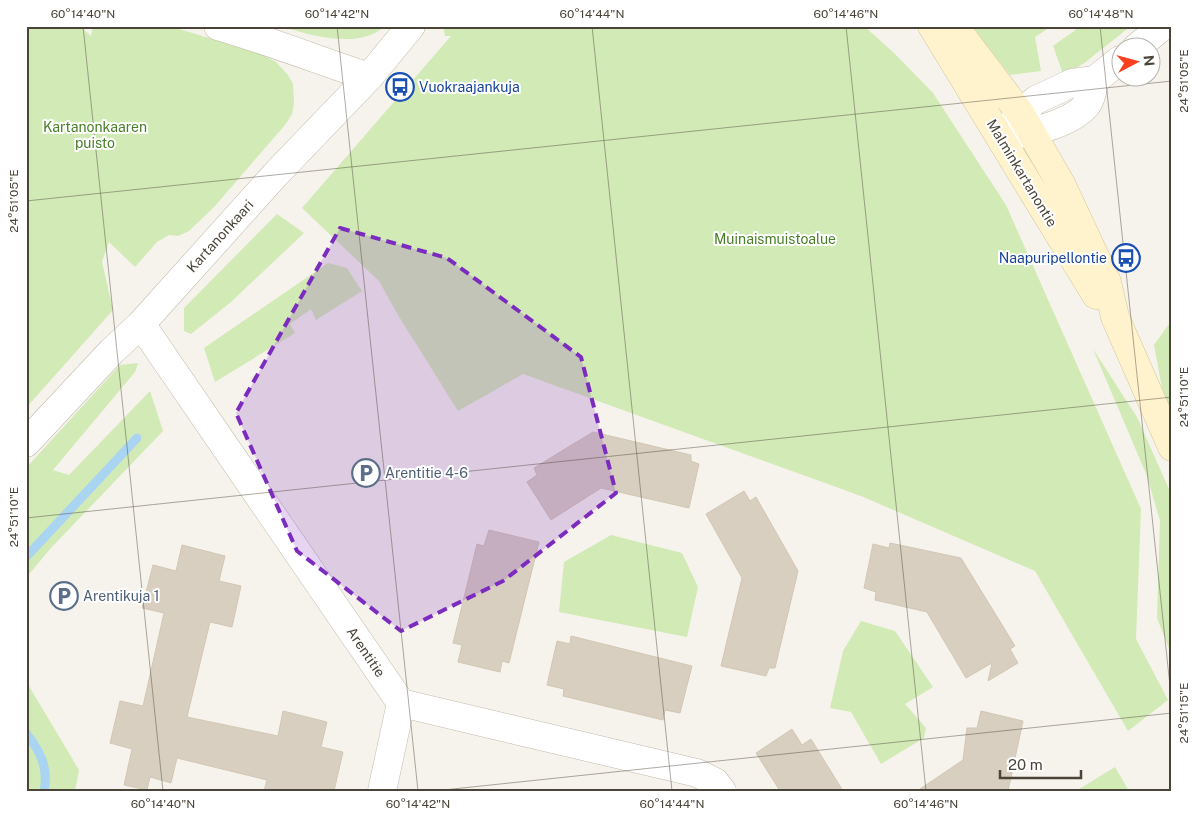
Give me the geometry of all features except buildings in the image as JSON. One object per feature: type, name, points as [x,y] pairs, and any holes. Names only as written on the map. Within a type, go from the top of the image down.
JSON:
[{"type":"main road","name":"Malminkartanontie","points":[[932,26],[1002,137],[1092,290],[1115,317]]},
{"type":"main road","name":"Malminkartanontie","points":[[954,26],[1026,123],[1061,184],[1107,282],[1115,317],[1172,447]]},
{"type":"street","points":[[218,26],[272,42],[300,54],[369,77]]},
{"type":"street","name":"Kartanonkaari","points":[[26,443],[112,351],[141,324],[275,175],[369,77],[411,26]]},
{"type":"street","points":[[1148,38],[1163,26]]},
{"type":"street","points":[[1002,137],[1026,123],[1067,120],[1088,103],[1095,80],[1110,68]]},
{"type":"street","name":"Arentitie","points":[[141,324],[401,703]]},
{"type":"street","points":[[382,791],[401,703],[697,773],[715,782],[722,791]]},
{"type":"highlighted area","points":[[340,228],[447,258],[581,357],[616,493],[503,581],[401,631],[297,551],[236,413]]},
{"type":"green space","name":"Kartanonkaaren puisto","points":[[26,26],[80,26],[91,36],[93,26],[169,26],[259,53],[276,62],[288,75],[293,84],[294,103],[292,114],[285,125],[215,206],[189,231],[178,236],[169,235],[157,242],[135,267],[109,242],[102,262],[113,310],[26,408]]},
{"type":"green space","points":[[278,26],[385,26],[374,34],[361,38],[347,39],[318,36]]},
{"type":"green space","name":"Muinaismuistoalue","points":[[443,26],[864,26],[894,53],[933,93],[1006,205],[1141,509],[1136,639],[1168,700],[1128,731],[1035,571],[861,496],[523,374],[458,411],[379,281],[302,208],[451,36],[445,36]]},
{"type":"green space","points":[[971,26],[1052,26],[1035,37],[1041,71],[1010,75]]},
{"type":"green space","points":[[1081,26],[1131,26],[1116,38],[1110,38],[1110,43],[1083,64],[1063,74],[1053,46]]},
{"type":"green space","points":[[277,214],[304,233],[231,302],[191,334],[184,331],[184,308]]},
{"type":"green space","points":[[328,263],[347,268],[362,291],[316,320],[311,309],[290,324],[295,333],[215,382],[204,348]]},
{"type":"green space","points":[[1172,320],[1172,412],[1163,393],[1154,345]]},
{"type":"green space","points":[[1093,349],[1137,417],[1172,496],[1172,656],[1157,618],[1160,521],[1147,476]]},
{"type":"green space","points":[[138,363],[135,372],[53,470],[69,475],[150,391],[163,431],[50,549],[26,578],[26,468],[120,365]]},
{"type":"green space","points":[[611,535],[682,553],[698,587],[687,637],[559,612],[564,562]]},
{"type":"green space","points":[[861,621],[895,631],[933,687],[905,704],[926,728],[924,738],[881,764],[851,712],[830,708],[843,651]]},
{"type":"green space","points":[[26,681],[79,770],[75,791],[26,791]]},
{"type":"green space","points":[[1115,767],[1129,791],[1076,791]]},
{"type":"waterway","points":[[26,557],[137,438]]},
{"type":"waterway","points":[[26,733],[42,760],[45,775],[44,791]]},
{"type":"place","name":"Vuokraajankuja","points":[[400,87]]},
{"type":"place","name":"Naapuripellontie","points":[[1126,258]]},
{"type":"place","name":"Arentitie 4-6","points":[[366,473]]},
{"type":"place","name":"Arentikuja 1","points":[[64,596]]}]
